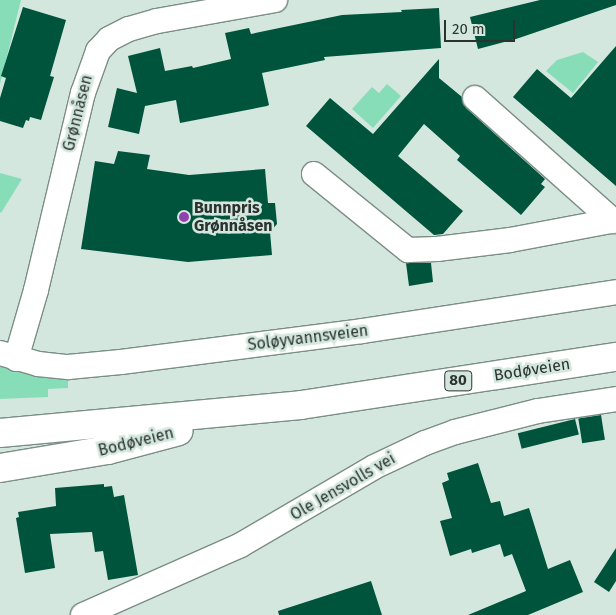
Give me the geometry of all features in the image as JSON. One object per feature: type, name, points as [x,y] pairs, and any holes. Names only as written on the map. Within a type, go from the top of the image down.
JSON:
[{"type":"main road","name":"Bodøveien","points":[[0,433],[300,405],[616,357]]},
{"type":"main road","name":"Bodøveien","points":[[0,468],[108,450],[168,433],[300,405]]},
{"type":"street","name":"Grønnåsen","points":[[8,356],[36,290],[83,93],[98,51],[109,39],[123,32],[156,21],[275,0]]},
{"type":"street","points":[[475,98],[614,220]]},
{"type":"street","points":[[314,174],[408,250],[437,249],[510,240],[614,220]]},
{"type":"street","name":"Soløyvannsveien","points":[[8,356],[38,364],[68,367],[120,362],[362,331],[616,292]]},
{"type":"street","name":"Ole Jensvolls vei","points":[[83,615],[239,546],[374,467],[425,443],[455,432],[538,411],[616,399]]},
{"type":"green space","points":[[0,0],[21,0],[0,84]]},
{"type":"green space","points":[[583,52],[598,62],[573,93],[546,71],[557,60]]},
{"type":"green space","points":[[387,84],[401,96],[373,128],[352,109],[372,87],[379,93]]},
{"type":"green space","points":[[0,173],[22,179],[1,213],[0,212]]},
{"type":"green space","points":[[0,365],[68,376],[68,388],[48,389],[48,397],[0,399]]},
{"type":"building","points":[[540,0],[616,0],[616,5],[516,39],[478,49],[470,17]]},
{"type":"building","points":[[23,7],[66,20],[50,76],[54,77],[41,120],[30,117],[29,121],[26,120],[23,128],[0,121],[0,98],[6,78],[1,76]]},
{"type":"building","points":[[439,8],[441,48],[324,57],[325,60],[262,73],[269,105],[267,106],[180,123],[176,100],[145,106],[139,134],[108,127],[117,88],[137,93],[128,56],[160,48],[165,71],[192,66],[193,68],[231,59],[225,33],[249,28],[251,34],[342,15]]},
{"type":"building","points":[[616,46],[616,186],[513,97],[537,69],[571,98]]},
{"type":"building","points":[[439,59],[439,78],[462,97],[466,108],[545,179],[541,184],[545,187],[521,215],[457,160],[460,156],[424,124],[398,156],[463,211],[443,234],[434,235],[306,126],[330,98],[373,134]]},
{"type":"building","points":[[118,151],[150,155],[147,169],[189,175],[265,169],[268,203],[275,203],[277,224],[270,232],[272,255],[188,262],[81,249],[95,161],[114,164]]},
{"type":"building","points":[[406,263],[431,263],[433,282],[409,286]]},
{"type":"building","points":[[601,415],[605,440],[582,443],[578,419]]},
{"type":"building","points":[[575,419],[579,435],[522,449],[518,433]]},
{"type":"building","points":[[478,463],[491,503],[500,501],[504,516],[529,508],[548,569],[570,560],[583,592],[528,615],[468,615],[526,591],[512,554],[504,557],[500,544],[472,553],[471,549],[450,556],[440,521],[452,518],[442,483],[449,480],[447,473]]},
{"type":"building","points":[[104,484],[104,487],[112,486],[114,497],[124,495],[138,575],[108,580],[103,551],[95,552],[92,532],[50,534],[55,568],[25,573],[16,518],[19,517],[18,512],[56,506],[55,488]]},
{"type":"building","points":[[616,548],[616,581],[609,592],[594,582]]},
{"type":"building","points":[[371,581],[382,615],[279,615],[278,611]]},
{"type":"place","name":"Bunnpris Grønnåsen","points":[[184,217]]}]
